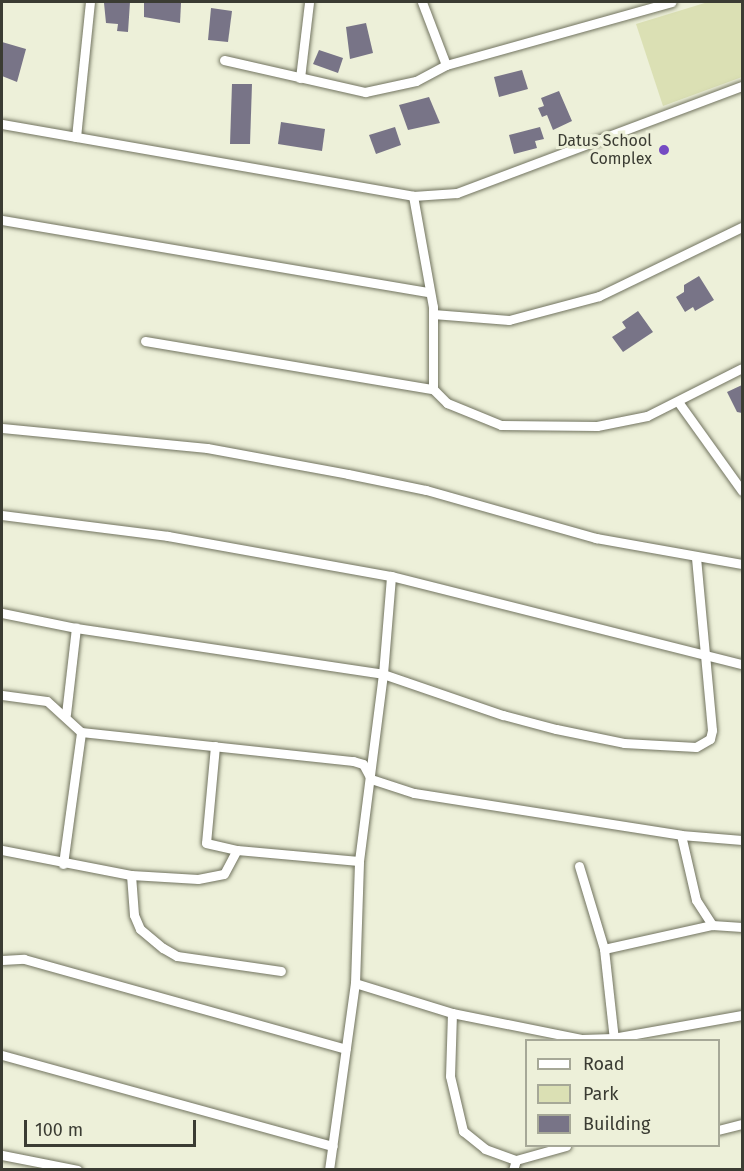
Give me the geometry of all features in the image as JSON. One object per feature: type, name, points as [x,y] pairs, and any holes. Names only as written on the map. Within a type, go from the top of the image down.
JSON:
[{"type":"street","points":[[76,137],[90,2]]},
{"type":"street","points":[[300,78],[309,2]]},
{"type":"street","points":[[422,2],[446,65]]},
{"type":"street","points":[[224,60],[365,92],[416,81],[446,65],[671,2]]},
{"type":"street","points":[[2,124],[413,196],[457,194],[742,86]]},
{"type":"street","points":[[413,196],[433,314],[433,389]]},
{"type":"street","points":[[2,220],[429,292]]},
{"type":"street","points":[[433,314],[509,320],[599,296],[742,227]]},
{"type":"street","points":[[145,341],[433,389],[447,403],[468,413],[501,424],[541,427],[597,426],[647,416],[680,403],[742,368]]},
{"type":"street","points":[[680,403],[742,491]]},
{"type":"street","points":[[2,428],[207,448],[426,490],[596,538],[742,564]]},
{"type":"street","points":[[2,515],[168,536],[391,576],[702,652],[742,664]]},
{"type":"street","points":[[2,613],[76,628],[383,674],[502,715],[556,729],[624,743],[696,747],[710,739],[712,696],[702,652],[696,557]]},
{"type":"street","points":[[329,1170],[355,983],[359,861],[383,674],[391,576]]},
{"type":"street","points":[[66,714],[76,628]]},
{"type":"street","points":[[2,695],[47,701],[66,714],[81,732],[353,761],[363,764],[371,778],[414,793],[681,835],[742,840]]},
{"type":"street","points":[[63,864],[81,732]]},
{"type":"street","points":[[215,746],[206,843],[237,850],[359,861]]},
{"type":"street","points":[[681,835],[696,900],[712,925]]},
{"type":"street","points":[[2,850],[63,864],[131,875],[198,879],[224,874],[237,850]]},
{"type":"street","points":[[579,866],[604,949],[613,1039]]},
{"type":"street","points":[[131,875],[134,915],[140,929],[163,948],[177,956],[281,971]]},
{"type":"street","points":[[604,949],[712,925],[742,927]]},
{"type":"street","points":[[2,960],[24,959],[346,1049]]},
{"type":"street","points":[[355,983],[452,1013],[582,1039],[613,1039],[742,1016]]},
{"type":"street","points":[[452,1013],[450,1076],[463,1131],[485,1149],[516,1160],[562,1147]]},
{"type":"street","points":[[2,1056],[333,1146]]},
{"type":"street","points":[[720,1130],[742,1124]]},
{"type":"street","points":[[2,1155],[78,1170]]},
{"type":"street","points":[[513,1170],[516,1160]]},
{"type":"green space","points":[[708,2],[742,2],[742,77],[663,106],[636,24]]},
{"type":"building","points":[[130,2],[128,32],[117,31],[118,24],[106,23],[104,3]]},
{"type":"building","points":[[144,2],[181,3],[180,23],[144,17]]},
{"type":"building","points":[[211,8],[232,11],[228,42],[208,40]]},
{"type":"building","points":[[366,23],[373,53],[350,59],[346,27]]},
{"type":"building","points":[[2,42],[26,49],[17,82],[2,76]]},
{"type":"building","points":[[319,50],[343,58],[338,73],[313,64]]},
{"type":"building","points":[[522,70],[528,89],[499,97],[494,77]]},
{"type":"building","points":[[232,84],[252,84],[250,144],[230,144]]},
{"type":"building","points":[[559,91],[572,121],[553,130],[547,115],[542,117],[538,108],[544,106],[541,98]]},
{"type":"building","points":[[429,97],[440,123],[408,130],[399,105]]},
{"type":"building","points":[[281,122],[325,129],[322,151],[278,144]]},
{"type":"building","points":[[395,127],[401,145],[376,154],[369,135]]},
{"type":"building","points":[[540,127],[544,139],[535,141],[537,148],[514,154],[509,135]]},
{"type":"building","points":[[699,276],[714,300],[695,311],[693,307],[685,312],[676,297],[684,292],[684,285]]},
{"type":"building","points":[[638,311],[653,332],[623,352],[612,337],[626,328],[622,322]]},
{"type":"building","points":[[742,385],[742,413],[737,412],[727,392]]},
{"type":"place","name":"Datus School Complex","points":[[664,150]]}]
